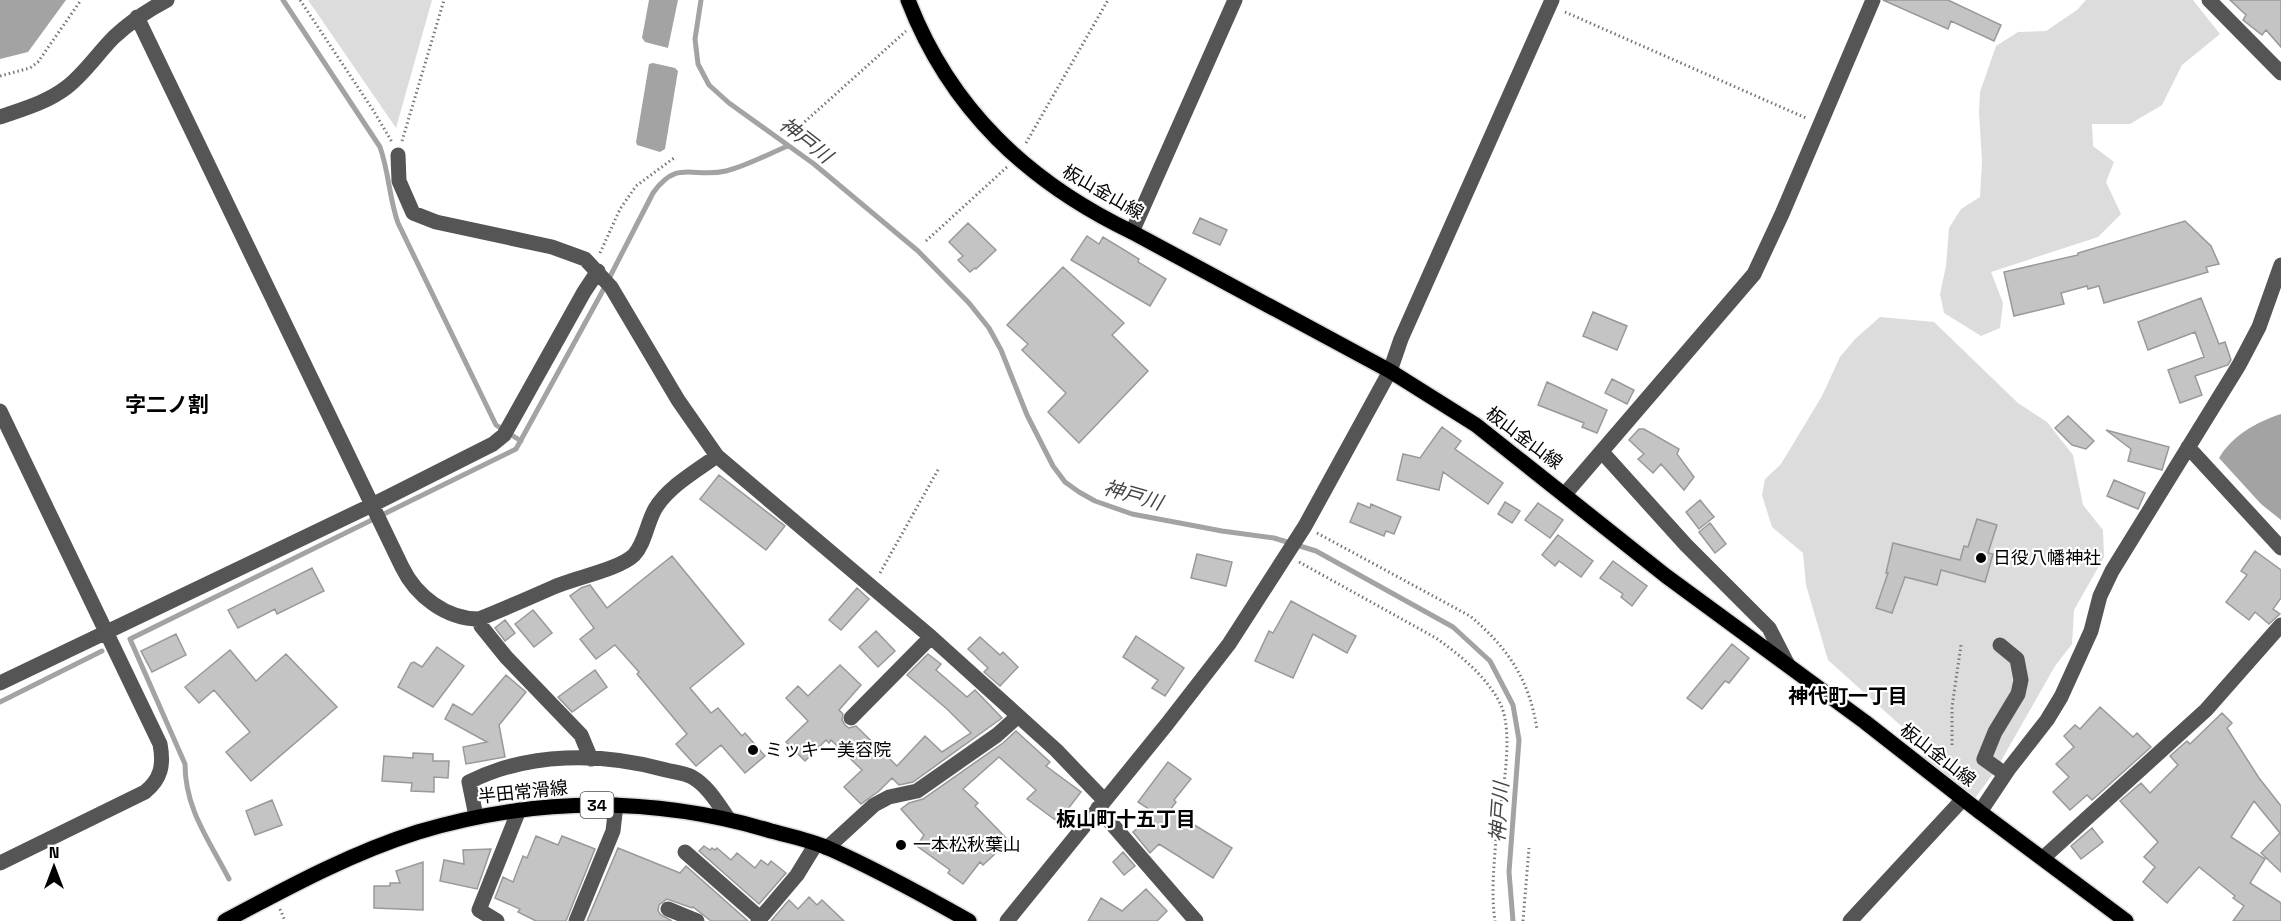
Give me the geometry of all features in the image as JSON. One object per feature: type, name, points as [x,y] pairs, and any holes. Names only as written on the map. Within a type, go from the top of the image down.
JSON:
[{"type":"main road","name":"板山金山線","points":[[908,0],[932,51],[973,114],[1017,158],[1053,188],[1095,214],[1390,371],[1476,425],[1666,576],[1788,665],[2126,921]]},
{"type":"main road","name":"半田常滑線","points":[[225,921],[350,858],[416,833],[476,816],[544,807],[616,805],[670,808],[729,818],[821,846],[898,881],[969,921]]},
{"type":"street","points":[[0,117],[34,106],[65,89],[77,79],[114,37],[138,18],[167,0]]},
{"type":"street","points":[[1132,232],[1234,0]]},
{"type":"street","points":[[1565,494],[1754,274],[1873,0]]},
{"type":"street","points":[[2209,0],[2281,74]]},
{"type":"street","points":[[1007,921],[1229,644],[1304,528],[1390,371],[1401,339],[1551,2]]},
{"type":"street","points":[[138,18],[407,578],[417,591],[454,616],[465,620],[479,620],[557,585],[622,562],[633,556],[640,546],[657,506],[684,479],[717,456]]},
{"type":"street","points":[[398,155],[399,181],[413,213],[436,222],[552,247],[585,259],[596,269],[611,287],[678,400],[717,456],[931,637],[1056,750],[1196,921]]},
{"type":"street","points":[[1980,812],[2061,697],[2091,631],[2100,596],[2112,571],[2240,365],[2259,327],[2281,265]]},
{"type":"street","points":[[0,683],[106,631],[376,513],[493,444],[504,435],[596,269]]},
{"type":"street","points":[[0,411],[160,744],[163,759],[155,784],[145,792],[0,863]]},
{"type":"street","points":[[2188,447],[2281,548]]},
{"type":"street","points":[[1602,452],[1686,545],[1769,628],[1788,665]]},
{"type":"street","points":[[479,620],[481,626],[506,657],[581,735],[591,759]]},
{"type":"street","points":[[2043,858],[2206,710],[2281,625]]},
{"type":"street","points":[[851,718],[931,637]]},
{"type":"street","points":[[2000,645],[2017,659],[2021,680],[2018,694],[1995,732],[1984,759],[2005,774]]},
{"type":"street","points":[[685,852],[765,918],[821,846],[874,805],[889,797],[917,791],[997,735],[1017,717]]},
{"type":"street","points":[[476,816],[469,782],[491,771],[526,762],[567,758],[649,765],[692,777],[707,789],[729,818]]},
{"type":"street","points":[[1850,921],[1963,799]]},
{"type":"street","points":[[576,921],[613,831],[616,805]]},
{"type":"street","points":[[497,921],[479,910],[519,810]]},
{"type":"street","points":[[668,909],[697,921]]},
{"type":"path","points":[[0,76],[30,68],[38,62],[81,0]]},
{"type":"path","points":[[300,0],[373,110],[398,155]]},
{"type":"path","points":[[398,155],[444,0]]},
{"type":"path","points":[[927,240],[1017,158],[1108,0]]},
{"type":"path","points":[[1551,2],[1608,32],[1819,123]]},
{"type":"path","points":[[798,128],[907,30],[919,24]]},
{"type":"path","points":[[596,269],[620,209],[636,186],[674,158]]},
{"type":"path","points":[[872,587],[939,468]]},
{"type":"path","points":[[1304,528],[1406,580],[1470,616],[1501,645],[1525,684],[1533,705],[1537,729]]},
{"type":"path","points":[[1287,555],[1436,638],[1456,652],[1493,690],[1504,715],[1506,744],[1504,784],[1496,839],[1495,921]]},
{"type":"path","points":[[1952,745],[1952,707],[1961,645]]},
{"type":"path","points":[[1523,921],[1529,848]]},
{"type":"shaded area","points":[[0,0],[66,0],[28,52],[0,59]]},
{"type":"shaded area","points":[[308,0],[432,0],[396,128]]},
{"type":"shaded area","points":[[649,0],[678,0],[668,48],[645,42],[642,38]]},
{"type":"shaded area","points":[[2086,0],[2193,0],[2220,34],[2182,65],[2162,105],[2130,124],[2092,124],[2093,146],[2114,162],[2106,182],[2121,214],[2098,237],[1991,272],[2003,303],[2000,328],[1981,336],[1944,313],[1940,294],[1946,266],[1949,228],[1961,209],[1980,197],[1982,161],[1980,92],[1996,46],[2018,32],[2046,31],[2077,10]]},
{"type":"shaded area","points":[[649,64],[675,68],[678,71],[665,149],[660,152],[637,145],[636,142]]},
{"type":"shaded area","points":[[1880,317],[1934,322],[2018,403],[2047,422],[2073,455],[2083,505],[2103,530],[2104,557],[2074,610],[2072,644],[2055,666],[1997,768],[1973,801],[1914,761],[1937,745],[1899,724],[1828,660],[1806,585],[1803,553],[1772,527],[1762,495],[1765,479],[1781,464],[1822,396],[1840,357],[1855,339]]},
{"type":"shaded area","points":[[2281,414],[2281,520],[2261,504],[2219,458],[2224,450],[2245,431]]},
{"type":"building","points":[[1883,0],[1948,0],[2001,25],[1994,41],[1951,21],[1948,29]]},
{"type":"building","points":[[2230,0],[2281,0],[2281,47],[2266,30],[2262,35],[2243,20],[2246,15]]},
{"type":"building","points":[[1200,218],[1227,230],[1220,245],[1193,233]]},
{"type":"building","points":[[2185,221],[2211,246],[2219,264],[2206,267],[2208,272],[2104,303],[2099,286],[2088,289],[2087,286],[2061,293],[2064,304],[2014,316],[2004,272],[2078,255],[2078,253]]},
{"type":"building","points":[[968,223],[996,250],[970,272],[958,260],[963,256],[949,242]]},
{"type":"building","points":[[1087,236],[1099,244],[1103,237],[1166,279],[1150,306],[1071,260]]},
{"type":"building","points":[[1063,267],[1124,323],[1112,335],[1148,371],[1079,443],[1048,412],[1066,393],[1022,350],[1028,344],[1007,325]]},
{"type":"building","points":[[2201,298],[2219,344],[2225,342],[2231,360],[2228,365],[2195,376],[2202,395],[2180,403],[2168,370],[2204,357],[2195,332],[2148,350],[2138,322]]},
{"type":"building","points":[[1593,312],[1627,326],[1617,350],[1583,336]]},
{"type":"building","points":[[1612,379],[1634,390],[1627,404],[1605,393]]},
{"type":"building","points":[[1547,382],[1607,410],[1597,433],[1582,427],[1584,423],[1538,405]]},
{"type":"building","points":[[2068,416],[2094,441],[2086,449],[2072,445],[2055,428]]},
{"type":"building","points":[[1442,427],[1461,441],[1455,449],[1503,483],[1488,504],[1443,472],[1439,490],[1397,480],[1403,454],[1420,458]]},
{"type":"building","points":[[1639,429],[1644,429],[1679,449],[1677,454],[1694,477],[1684,490],[1661,464],[1653,473],[1638,459],[1644,454],[1629,440]]},
{"type":"building","points":[[2106,430],[2169,447],[2162,470],[2128,461],[2131,449]]},
{"type":"building","points":[[719,475],[785,526],[766,550],[700,499]]},
{"type":"building","points":[[2114,480],[2145,493],[2138,509],[2107,496]]},
{"type":"building","points":[[1700,500],[1714,517],[1699,529],[1686,512]]},
{"type":"building","points":[[1505,502],[1520,511],[1512,523],[1498,514]]},
{"type":"building","points":[[1358,503],[1370,508],[1371,504],[1401,517],[1394,534],[1386,531],[1384,536],[1350,522]]},
{"type":"building","points":[[1538,503],[1563,520],[1550,538],[1525,520]]},
{"type":"building","points":[[1977,519],[1997,525],[1988,553],[1993,554],[1985,582],[1941,570],[1937,585],[1905,577],[1892,613],[1876,608],[1888,573],[1886,573],[1893,543],[1960,560],[1964,546],[1968,547]]},
{"type":"building","points":[[1710,523],[1726,544],[1715,553],[1699,532]]},
{"type":"building","points":[[1558,535],[1593,561],[1581,577],[1559,561],[1555,566],[1542,555]]},
{"type":"building","points":[[2255,551],[2281,570],[2281,598],[2273,609],[2280,614],[2269,624],[2255,612],[2249,620],[2226,602],[2247,575],[2241,571]]},
{"type":"building","points":[[1197,554],[1232,562],[1226,586],[1191,578]]},
{"type":"building","points":[[672,556],[744,644],[690,688],[711,713],[718,708],[742,736],[745,733],[765,756],[745,773],[721,745],[696,766],[676,744],[687,734],[615,645],[596,659],[580,639],[594,628],[570,596],[590,585],[607,608]]},
{"type":"building","points":[[1613,561],[1647,586],[1632,606],[1621,597],[1623,594],[1600,578]]},
{"type":"building","points":[[312,568],[324,591],[277,614],[275,609],[238,628],[228,610]]},
{"type":"building","points":[[857,588],[869,599],[841,630],[829,620]]},
{"type":"building","points":[[1291,601],[1356,636],[1347,653],[1313,634],[1293,678],[1255,661],[1269,631],[1273,633]]},
{"type":"building","points":[[533,610],[552,633],[534,647],[515,624]]},
{"type":"building","points":[[505,620],[515,633],[505,641],[495,628]]},
{"type":"building","points":[[876,631],[895,651],[878,667],[859,647]]},
{"type":"building","points":[[176,634],[186,655],[152,672],[141,651]]},
{"type":"building","points":[[1136,636],[1184,668],[1165,696],[1152,688],[1158,680],[1123,657]]},
{"type":"building","points":[[980,637],[1000,655],[1003,652],[1018,667],[1000,686],[984,672],[988,668],[968,649]]},
{"type":"building","points":[[1732,644],[1749,658],[1729,683],[1725,681],[1702,709],[1687,698]]},
{"type":"building","points":[[437,647],[464,666],[433,707],[398,687],[411,663],[414,662],[422,667]]},
{"type":"building","points":[[230,650],[256,681],[286,654],[337,707],[251,781],[226,752],[250,732],[214,690],[199,703],[185,687]]},
{"type":"building","points":[[928,654],[941,664],[936,670],[967,697],[975,690],[1002,718],[913,782],[899,785],[892,778],[861,804],[844,787],[862,770],[831,740],[829,743],[826,740],[805,761],[786,742],[808,721],[786,698],[798,686],[808,696],[840,665],[861,685],[839,710],[843,714],[842,720],[845,725],[849,728],[856,726],[897,766],[925,736],[942,752],[971,733],[907,675]]},
{"type":"building","points":[[595,670],[607,687],[572,712],[558,697]]},
{"type":"building","points":[[506,675],[526,692],[499,725],[505,757],[466,764],[463,747],[487,742],[445,719],[453,704],[472,715]]},
{"type":"building","points":[[2100,707],[2133,737],[2137,733],[2151,747],[2092,800],[2087,795],[2070,810],[2053,792],[2069,777],[2056,764],[2074,747],[2064,736],[2075,725],[2080,729]]},
{"type":"building","points":[[2222,713],[2232,723],[2227,728],[2259,778],[2281,806],[2281,872],[2261,853],[2280,833],[2254,801],[2231,837],[2265,859],[2250,883],[2281,903],[2281,921],[2233,921],[2244,906],[2199,867],[2167,903],[2143,882],[2155,867],[2144,857],[2158,842],[2120,801],[2141,783],[2150,793],[2178,765],[2170,756],[2187,741],[2190,744]]},
{"type":"building","points":[[1016,731],[1050,762],[1046,766],[1081,792],[1058,822],[1027,799],[1036,790],[999,757],[963,789],[978,803],[975,806],[1009,841],[983,865],[980,862],[963,884],[948,873],[950,870],[917,846],[924,835],[901,809],[909,803],[923,799],[1003,743]]},
{"type":"building","points":[[413,753],[433,754],[433,761],[449,761],[448,778],[434,777],[434,792],[411,791],[412,783],[382,781],[384,756],[413,758]]},
{"type":"building","points":[[1168,762],[1191,779],[1174,800],[1176,802],[1170,810],[1232,848],[1213,878],[1159,844],[1150,853],[1133,832],[1155,813],[1138,802]]},
{"type":"building","points":[[272,800],[282,825],[255,835],[246,811]]},
{"type":"building","points":[[2092,828],[2103,842],[2081,859],[2071,846]]},
{"type":"building","points":[[536,836],[558,845],[562,836],[595,849],[566,921],[536,921],[518,912],[520,909],[495,898],[503,877],[513,882],[523,856],[527,858]]},
{"type":"building","points":[[704,846],[710,850],[717,848],[731,860],[737,853],[755,868],[761,860],[768,865],[771,861],[786,873],[759,904],[699,851]]},
{"type":"building","points":[[618,848],[680,873],[686,866],[748,921],[711,921],[693,907],[667,899],[659,905],[658,911],[672,921],[587,921]]},
{"type":"building","points":[[491,849],[477,889],[440,881],[444,860],[464,864],[463,850]]},
{"type":"building","points":[[1123,852],[1135,866],[1124,875],[1113,862]]},
{"type":"building","points":[[423,862],[423,910],[374,908],[374,886],[390,886],[390,883],[400,883],[396,871]]},
{"type":"building","points":[[1146,889],[1167,911],[1157,921],[1088,921],[1101,898],[1122,911]]},
{"type":"building","points":[[809,897],[817,905],[822,900],[844,921],[771,921],[789,900],[798,909]]},
{"type":"waterway","points":[[283,0],[380,147],[398,223],[496,425],[521,441]]},
{"type":"waterway","name":"神戸川","points":[[701,0],[695,39],[698,64],[709,85],[729,103],[814,164],[918,251],[969,303],[989,328],[1001,350],[1027,415],[1053,466],[1065,482],[1095,501],[1132,514],[1274,538],[1316,551],[1453,627],[1490,661],[1513,705],[1519,740],[1509,872],[1513,921]]},
{"type":"waterway","points":[[229,879],[194,810],[186,780],[185,764],[130,639],[516,449],[601,294],[653,193],[662,182],[678,173],[714,173],[734,169],[788,146]]},
{"type":"waterway","points":[[0,702],[102,651]]},
{"type":"place","name":"日役八幡神社","points":[[1981,558]]},
{"type":"place","name":"ミッキー美容院","points":[[753,750]]},
{"type":"place","name":"一本松秋葉山","points":[[901,845]]},
{"type":"district","name":"字二ノ割","points":[[167,405]]},
{"type":"district","name":"神代町一丁目","points":[[1848,696]]},
{"type":"district","name":"板山町十五丁目","points":[[1126,819]]}]
